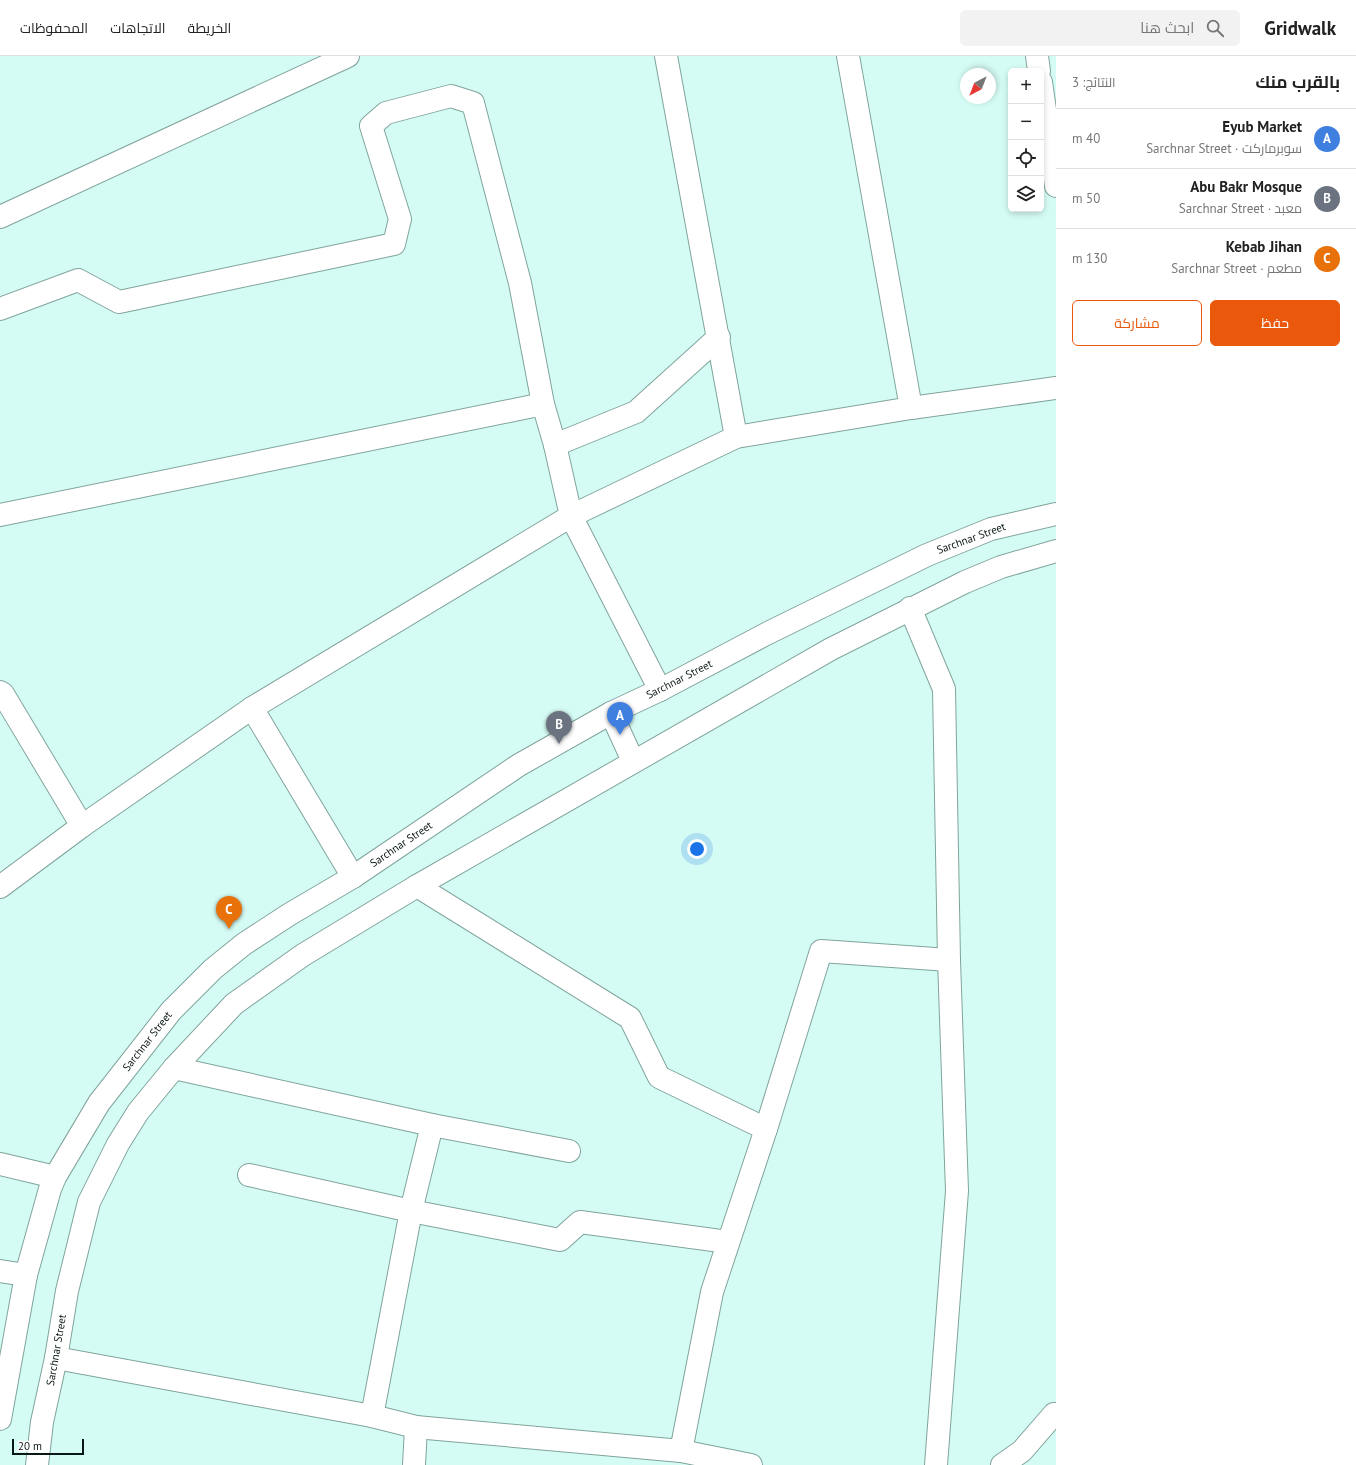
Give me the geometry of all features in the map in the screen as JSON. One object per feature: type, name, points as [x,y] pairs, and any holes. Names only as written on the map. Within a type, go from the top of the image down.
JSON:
[{"type":"street","points":[[0,217],[348,56]]},
{"type":"street","points":[[666,56],[719,337],[736,437]]},
{"type":"street","points":[[848,56],[911,408]]},
{"type":"street","points":[[1037,56],[1039,68]]},
{"type":"street","points":[[0,309],[78,280],[118,302],[394,244],[400,218],[371,126],[386,113],[451,96],[473,103],[520,283],[543,404],[555,445],[571,516],[660,690]]},
{"type":"street","points":[[1044,103],[1056,186]]},
{"type":"street","points":[[555,445],[636,412],[719,337]]},
{"type":"street","points":[[0,887],[82,826],[252,708],[571,516],[736,437],[911,408],[1056,388]]},
{"type":"street","points":[[0,515],[543,404]]},
{"type":"street","name":"Sarchnar Street","points":[[0,1419],[26,1275],[50,1189],[55,1177],[99,1103],[171,1011],[213,969],[244,944],[290,914],[353,877],[519,765],[611,713],[660,690],[768,633],[927,555],[991,529],[1056,514]]},
{"type":"street","name":"Sarchnar Street","points":[[37,1465],[42,1422],[56,1358],[67,1291],[89,1202],[118,1144],[138,1112],[174,1068],[239,1000],[304,955],[417,886],[831,649],[910,608],[965,582],[1001,567],[1056,551]]},
{"type":"street","points":[[910,608],[944,689],[949,960],[957,1191],[936,1465]]},
{"type":"street","points":[[0,692],[3,694],[82,826]]},
{"type":"street","points":[[252,708],[353,877]]},
{"type":"street","points":[[611,713],[633,761]]},
{"type":"street","points":[[417,886],[630,1018],[659,1077],[766,1129]]},
{"type":"street","points":[[681,1451],[712,1292],[766,1129],[821,951],[949,960]]},
{"type":"street","points":[[174,1068],[432,1125],[569,1151]]},
{"type":"street","points":[[372,1416],[411,1211],[432,1125]]},
{"type":"street","points":[[0,1164],[55,1177]]},
{"type":"street","points":[[249,1175],[411,1211],[560,1240],[580,1222],[728,1242]]},
{"type":"street","points":[[0,1271],[26,1275]]},
{"type":"street","points":[[56,1358],[372,1416],[416,1427],[681,1451],[751,1465]]},
{"type":"street","points":[[1002,1465],[1022,1451],[1055,1410]]},
{"type":"street","points":[[414,1465],[416,1427]]},
{"type":"place","name":"Eyub Market","points":[[620,735]]},
{"type":"place","name":"Abu Bakr Mosque","points":[[559,744]]},
{"type":"place","name":"Kebab Jihan","points":[[229,929]]}]
